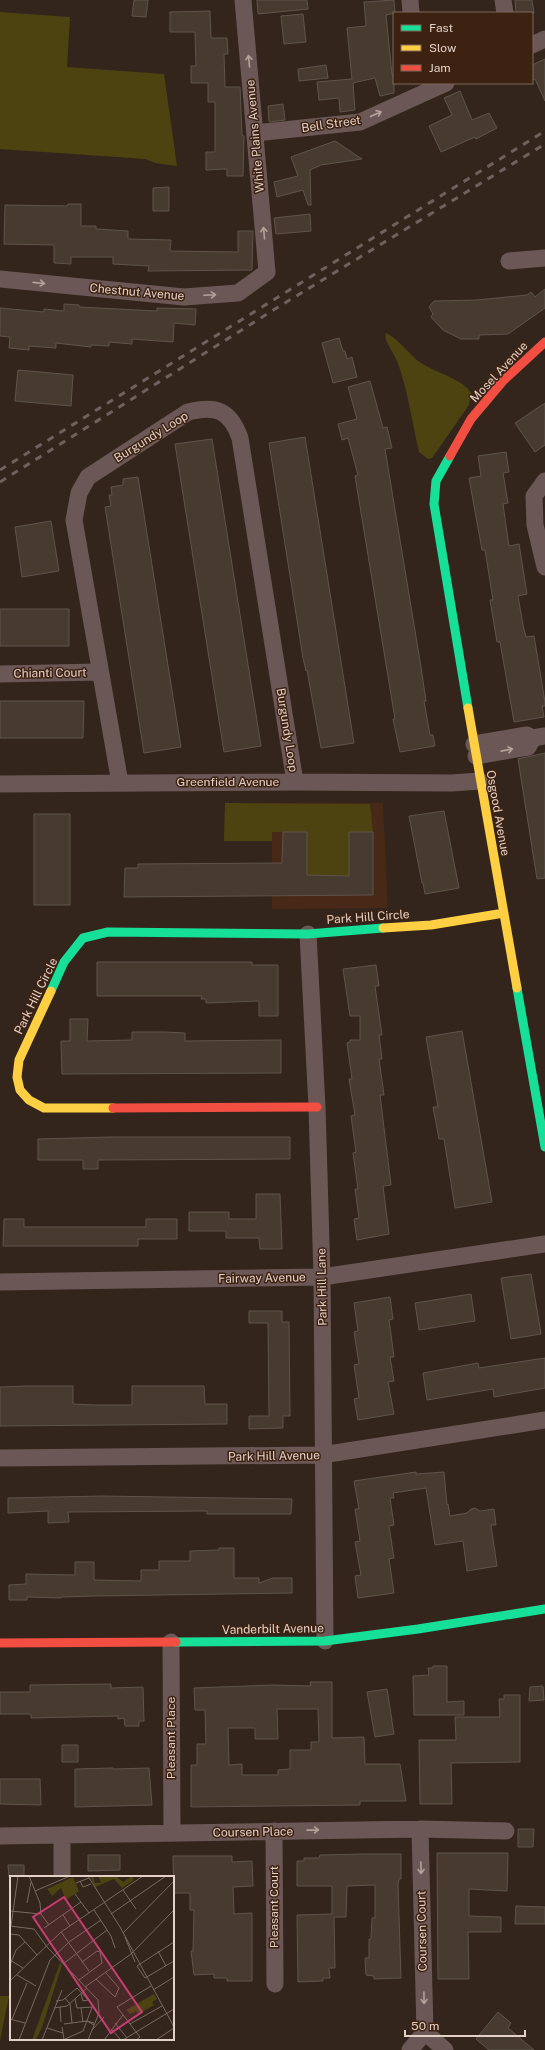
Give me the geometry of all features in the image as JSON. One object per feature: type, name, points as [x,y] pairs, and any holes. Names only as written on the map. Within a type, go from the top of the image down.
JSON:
[{"type":"street","name":"White Plains Avenue","points":[[243,0],[267,272]]},
{"type":"street","points":[[410,0],[411,12]]},
{"type":"street","points":[[503,0],[505,12]]},
{"type":"street","points":[[533,45],[545,39]]},
{"type":"street","name":"Bell Street","points":[[255,133],[360,122],[419,89],[442,84]]},
{"type":"street","points":[[509,261],[545,258]]},
{"type":"street","name":"Chestnut Avenue","points":[[0,279],[184,297],[238,293],[267,272]]},
{"type":"street","name":"Mosel Avenue","points":[[436,481],[471,419],[503,381],[545,342]]},
{"type":"street","name":"Burgundy Loop","points":[[120,783],[74,520],[79,493],[88,477],[188,412],[204,408],[224,414],[235,423],[240,438],[295,782]]},
{"type":"street","name":"Osgood Avenue","points":[[436,481],[434,504],[480,781],[545,1147]]},
{"type":"street","points":[[545,481],[534,496],[535,524],[545,568]]},
{"type":"street","name":"Chianti Court","points":[[0,674],[100,672]]},
{"type":"street","points":[[475,750],[528,746],[539,737]]},
{"type":"street","name":"Greenfield Avenue","points":[[0,784],[295,782],[452,783],[480,781]]},
{"type":"street","name":"Park Hill Circle","points":[[317,1107],[44,1108],[28,1100],[21,1092],[17,1083],[16,1072],[19,1060],[64,962],[83,938],[108,932],[308,934],[431,925],[504,913]]},
{"type":"street","name":"Park Hill Lane","points":[[308,934],[317,1107],[322,1277],[322,1456],[325,1641]]},
{"type":"street","name":"Fairway Avenue","points":[[0,1282],[322,1277],[545,1244]]},
{"type":"street","name":"Park Hill Avenue","points":[[0,1458],[322,1456],[545,1420]]},
{"type":"street","name":"Vanderbilt Avenue","points":[[0,1643],[325,1641],[545,1610]]},
{"type":"street","name":"Pleasant Place","points":[[171,1642],[172,1833]]},
{"type":"street","name":"Coursen Place","points":[[0,1836],[420,1829],[506,1831]]},
{"type":"street","name":"Coursen Court","points":[[420,1829],[424,2032]]},
{"type":"street","name":"Pleasant Court","points":[[274,1831],[275,1984]]},
{"type":"street","points":[[62,1835],[62,1876]]},
{"type":"street","points":[[410,2050],[424,2032],[445,2050]]},
{"type":"shaded area","points":[[0,12],[70,17],[67,67],[164,74],[177,166],[155,163],[145,159],[0,149]]},
{"type":"shaded area","points":[[386,333],[395,339],[421,363],[456,380],[471,393],[469,405],[432,458],[428,459],[419,452],[404,383],[397,361],[386,339]]},
{"type":"shaded area","points":[[225,803],[383,803],[388,908],[272,909],[272,841],[224,841]]},
{"type":"shaded area","points":[[225,803],[370,804],[373,832],[349,832],[349,876],[307,875],[307,832],[272,832],[272,841],[224,841]]},
{"type":"shaded area","points":[[0,1996],[9,1996],[0,2041]]},
{"type":"building","points":[[134,0],[148,0],[146,17],[132,16]]},
{"type":"building","points":[[257,0],[307,0],[308,9],[258,14]]},
{"type":"building","points":[[394,0],[395,12],[386,15],[394,93],[380,96],[375,78],[353,83],[355,110],[340,112],[339,98],[319,100],[317,82],[352,79],[347,28],[366,26],[364,2]]},
{"type":"building","points":[[515,0],[532,0],[534,13],[516,12]]},
{"type":"building","points":[[210,11],[211,38],[227,38],[228,54],[224,54],[225,87],[240,87],[242,135],[244,136],[243,176],[227,176],[227,169],[206,170],[206,152],[215,152],[215,102],[208,102],[208,83],[191,83],[191,66],[196,66],[195,32],[170,32],[170,12]]},
{"type":"building","points":[[303,14],[306,42],[284,44],[281,16]]},
{"type":"building","points":[[545,59],[545,101],[535,79],[533,80],[533,65]]},
{"type":"building","points":[[326,65],[328,78],[299,81],[298,69]]},
{"type":"building","points":[[460,91],[472,120],[489,113],[497,128],[476,139],[475,137],[441,152],[429,126],[452,115],[444,98]]},
{"type":"building","points":[[283,104],[285,120],[269,122],[268,106]]},
{"type":"building","points":[[335,141],[362,159],[321,165],[310,170],[311,205],[308,205],[303,190],[277,197],[274,182],[298,176],[291,157]]},
{"type":"building","points":[[169,187],[169,211],[153,211],[153,188]]},
{"type":"building","points":[[68,204],[81,204],[81,226],[96,226],[96,229],[128,231],[128,239],[171,240],[170,251],[238,252],[238,231],[253,231],[252,270],[148,271],[149,266],[113,264],[113,257],[71,257],[71,264],[54,263],[54,245],[4,244],[5,205],[67,206]]},
{"type":"building","points":[[310,214],[311,231],[276,234],[274,218]]},
{"type":"building","points":[[545,289],[545,308],[508,334],[479,335],[479,339],[461,339],[443,330],[431,317],[433,314],[429,307],[434,301],[477,300],[527,295],[531,292],[535,297]]},
{"type":"building","points":[[64,304],[79,305],[79,307],[157,311],[157,308],[196,309],[195,325],[174,323],[173,342],[132,339],[132,344],[109,342],[109,346],[91,345],[91,347],[56,343],[56,348],[29,346],[29,350],[9,348],[10,337],[0,336],[0,308],[44,312],[44,309],[64,311]]},
{"type":"building","points":[[339,338],[347,359],[352,357],[357,377],[333,383],[322,343]]},
{"type":"building","points":[[18,370],[73,375],[71,406],[15,401]]},
{"type":"building","points":[[370,381],[383,428],[387,427],[392,448],[385,449],[421,667],[426,701],[424,701],[430,735],[433,735],[435,746],[400,752],[393,719],[395,719],[355,476],[358,475],[348,438],[342,440],[338,424],[357,419],[348,387]]},
{"type":"building","points":[[545,403],[545,445],[535,452],[515,423]]},
{"type":"building","points":[[305,437],[354,743],[321,748],[307,670],[306,671],[303,658],[269,443]]},
{"type":"building","points":[[212,439],[261,746],[224,752],[175,444]]},
{"type":"building","points":[[506,452],[509,472],[503,473],[508,503],[503,504],[509,546],[519,544],[527,594],[518,596],[526,637],[534,636],[545,702],[545,706],[542,706],[544,717],[514,722],[500,642],[497,642],[490,600],[493,600],[485,550],[482,550],[469,478],[481,476],[478,456]]},
{"type":"building","points":[[138,477],[181,747],[144,753],[105,507],[111,506],[109,495],[112,495],[111,487],[123,485],[123,479]]},
{"type":"building","points":[[51,521],[59,571],[22,577],[15,527]]},
{"type":"building","points":[[0,609],[69,609],[69,646],[0,646]]},
{"type":"building","points":[[0,701],[84,701],[83,738],[0,738]]},
{"type":"building","points":[[545,753],[545,878],[537,879],[518,759]]},
{"type":"building","points":[[444,811],[459,888],[425,894],[409,816]]},
{"type":"building","points":[[34,814],[70,814],[70,905],[34,905]]},
{"type":"building","points":[[283,832],[307,832],[307,875],[349,876],[349,832],[373,832],[373,895],[124,897],[125,868],[138,868],[138,864],[282,863]]},
{"type":"building","points":[[97,962],[252,962],[252,965],[278,965],[278,1016],[259,1016],[259,1001],[206,1003],[206,999],[201,999],[202,996],[97,996]]},
{"type":"building","points":[[376,965],[379,986],[375,986],[382,1035],[379,1035],[382,1059],[379,1059],[384,1095],[380,1095],[391,1185],[383,1186],[389,1234],[357,1240],[354,1219],[359,1218],[355,1189],[358,1189],[353,1153],[356,1152],[351,1116],[355,1115],[349,1079],[352,1079],[347,1043],[350,1042],[350,1040],[360,1040],[360,1016],[350,1016],[343,969]]},
{"type":"building","points":[[70,1019],[88,1019],[87,1041],[132,1040],[132,1032],[185,1033],[185,1041],[281,1040],[281,1073],[62,1074],[61,1041],[70,1041]]},
{"type":"building","points":[[462,1031],[492,1202],[455,1208],[444,1139],[439,1139],[433,1107],[438,1107],[426,1037]]},
{"type":"building","points":[[111,1137],[290,1137],[290,1159],[98,1160],[98,1169],[83,1169],[83,1160],[38,1160],[38,1139]]},
{"type":"building","points":[[256,1194],[280,1194],[282,1249],[260,1249],[259,1238],[226,1238],[226,1231],[189,1231],[189,1212],[229,1212],[229,1219],[256,1219]]},
{"type":"building","points":[[4,1219],[24,1219],[24,1227],[146,1227],[146,1219],[177,1219],[177,1239],[138,1239],[138,1246],[3,1246]]},
{"type":"building","points":[[531,1274],[541,1334],[511,1339],[501,1278]]},
{"type":"building","points":[[471,1294],[475,1321],[419,1330],[415,1303]]},
{"type":"building","points":[[390,1297],[393,1319],[389,1320],[394,1357],[390,1357],[394,1381],[388,1382],[394,1414],[358,1420],[354,1399],[359,1398],[354,1365],[359,1364],[354,1332],[358,1331],[354,1303]]},
{"type":"building","points":[[249,1311],[282,1311],[282,1322],[289,1322],[290,1416],[283,1416],[283,1428],[249,1429],[249,1416],[269,1416],[268,1323],[249,1323]]},
{"type":"building","points":[[545,1358],[545,1388],[494,1397],[493,1389],[427,1400],[423,1373],[478,1363],[479,1368]]},
{"type":"building","points":[[73,1386],[73,1404],[132,1405],[132,1386],[204,1386],[205,1404],[227,1404],[227,1424],[0,1426],[0,1387]]},
{"type":"building","points":[[416,1472],[416,1474],[444,1472],[447,1505],[448,1504],[450,1516],[467,1513],[471,1509],[475,1508],[480,1511],[494,1509],[496,1525],[491,1525],[497,1566],[467,1571],[463,1541],[435,1545],[426,1488],[393,1493],[394,1498],[390,1498],[394,1525],[389,1526],[394,1558],[389,1559],[394,1593],[358,1598],[355,1576],[361,1575],[355,1542],[360,1541],[355,1509],[359,1509],[354,1481]]},
{"type":"building","points":[[102,1496],[292,1499],[291,1514],[207,1514],[207,1511],[68,1512],[69,1522],[48,1523],[48,1511],[8,1513],[8,1498]]},
{"type":"building","points":[[219,1548],[234,1548],[234,1578],[259,1578],[259,1583],[273,1578],[292,1578],[292,1593],[94,1596],[61,1598],[27,1597],[27,1600],[9,1600],[9,1585],[26,1584],[26,1574],[75,1575],[75,1562],[94,1562],[94,1580],[141,1581],[141,1570],[159,1570],[159,1561],[190,1561],[190,1551],[219,1550]]},
{"type":"building","points":[[433,1666],[447,1666],[447,1702],[464,1701],[464,1715],[414,1715],[413,1676],[429,1675],[428,1668],[433,1668]]},
{"type":"building","points":[[310,1682],[332,1682],[332,1738],[364,1737],[365,1764],[400,1764],[406,1801],[360,1801],[360,1805],[191,1807],[191,1765],[197,1765],[197,1744],[206,1744],[205,1710],[195,1710],[194,1688],[273,1685],[311,1686]],"holes":[[[277,1709],[318,1709],[319,1742],[311,1742],[311,1750],[290,1750],[290,1769],[278,1770],[278,1775],[242,1775],[242,1764],[229,1765],[228,1728],[255,1728],[255,1739],[278,1739]]]},
{"type":"building","points":[[111,1684],[111,1688],[143,1687],[144,1721],[139,1721],[139,1726],[125,1726],[124,1718],[118,1719],[118,1716],[31,1718],[31,1714],[0,1714],[0,1692],[30,1692],[30,1685]]},
{"type":"building","points":[[543,1686],[544,1700],[529,1701],[530,1687]]},
{"type":"building","points":[[387,1689],[394,1734],[375,1737],[367,1692]]},
{"type":"building","points":[[504,1695],[520,1695],[520,1762],[451,1763],[452,1804],[420,1804],[419,1740],[456,1740],[455,1717],[500,1717],[499,1699],[504,1699]]},
{"type":"building","points":[[62,1745],[78,1745],[78,1762],[62,1762]]},
{"type":"building","points":[[149,1768],[152,1805],[75,1807],[75,1769]]},
{"type":"building","points":[[0,1779],[40,1779],[41,1805],[0,1804]]},
{"type":"building","points":[[518,1829],[534,1829],[533,1847],[518,1847]]},
{"type":"building","points":[[437,1853],[508,1853],[507,1891],[469,1889],[469,1916],[501,1917],[501,1932],[468,1932],[469,1979],[438,1979]]},
{"type":"building","points":[[401,1854],[401,1879],[399,1879],[398,1885],[401,1978],[374,1979],[374,1976],[366,1975],[365,1958],[369,1958],[369,1939],[371,1939],[372,1918],[375,1918],[375,1885],[347,1886],[346,1917],[334,1917],[335,1968],[329,1968],[330,1978],[323,1978],[323,1981],[298,1982],[297,1915],[332,1914],[332,1886],[297,1886],[297,1861],[304,1861],[304,1858],[319,1858],[320,1855]]},
{"type":"building","points":[[88,1855],[120,1855],[120,1870],[88,1871]]},
{"type":"building","points":[[173,1856],[232,1856],[232,1862],[252,1861],[253,1886],[233,1887],[234,1914],[252,1913],[252,1981],[227,1981],[227,1978],[214,1978],[214,1974],[194,1975],[191,1951],[193,1951],[194,1910],[190,1910],[190,1893],[174,1893]]},
{"type":"building","points":[[8,1865],[24,1865],[24,1876],[9,1877]]},
{"type":"building","points":[[516,1906],[545,1907],[545,1924],[515,1924]]},
{"type":"building","points":[[498,2012],[511,2023],[508,2028],[534,2050],[489,2050],[476,2039]]},
{"type":"railway","points":[[0,470],[545,131]]},
{"type":"railway","points":[[0,482],[275,309],[545,144]]},
{"type":"traffic: fast","points":[[450,456],[436,481],[434,504],[468,708]]},
{"type":"traffic: fast","points":[[51,991],[64,962],[83,938],[108,932],[308,934],[383,928]]},
{"type":"traffic: fast","points":[[517,988],[545,1147]]},
{"type":"traffic: fast","points":[[176,1642],[325,1641],[418,1629],[545,1609]]},
{"type":"traffic: slow","points":[[468,708],[517,988]]},
{"type":"traffic: slow","points":[[383,928],[431,925],[504,913]]},
{"type":"traffic: slow","points":[[51,991],[19,1060],[17,1077],[20,1090],[29,1100],[44,1108],[113,1108]]},
{"type":"traffic: jam","points":[[450,456],[471,419],[503,381],[545,342]]},
{"type":"traffic: jam","points":[[113,1108],[317,1107]]},
{"type":"traffic: jam","points":[[0,1643],[176,1642]]}]
